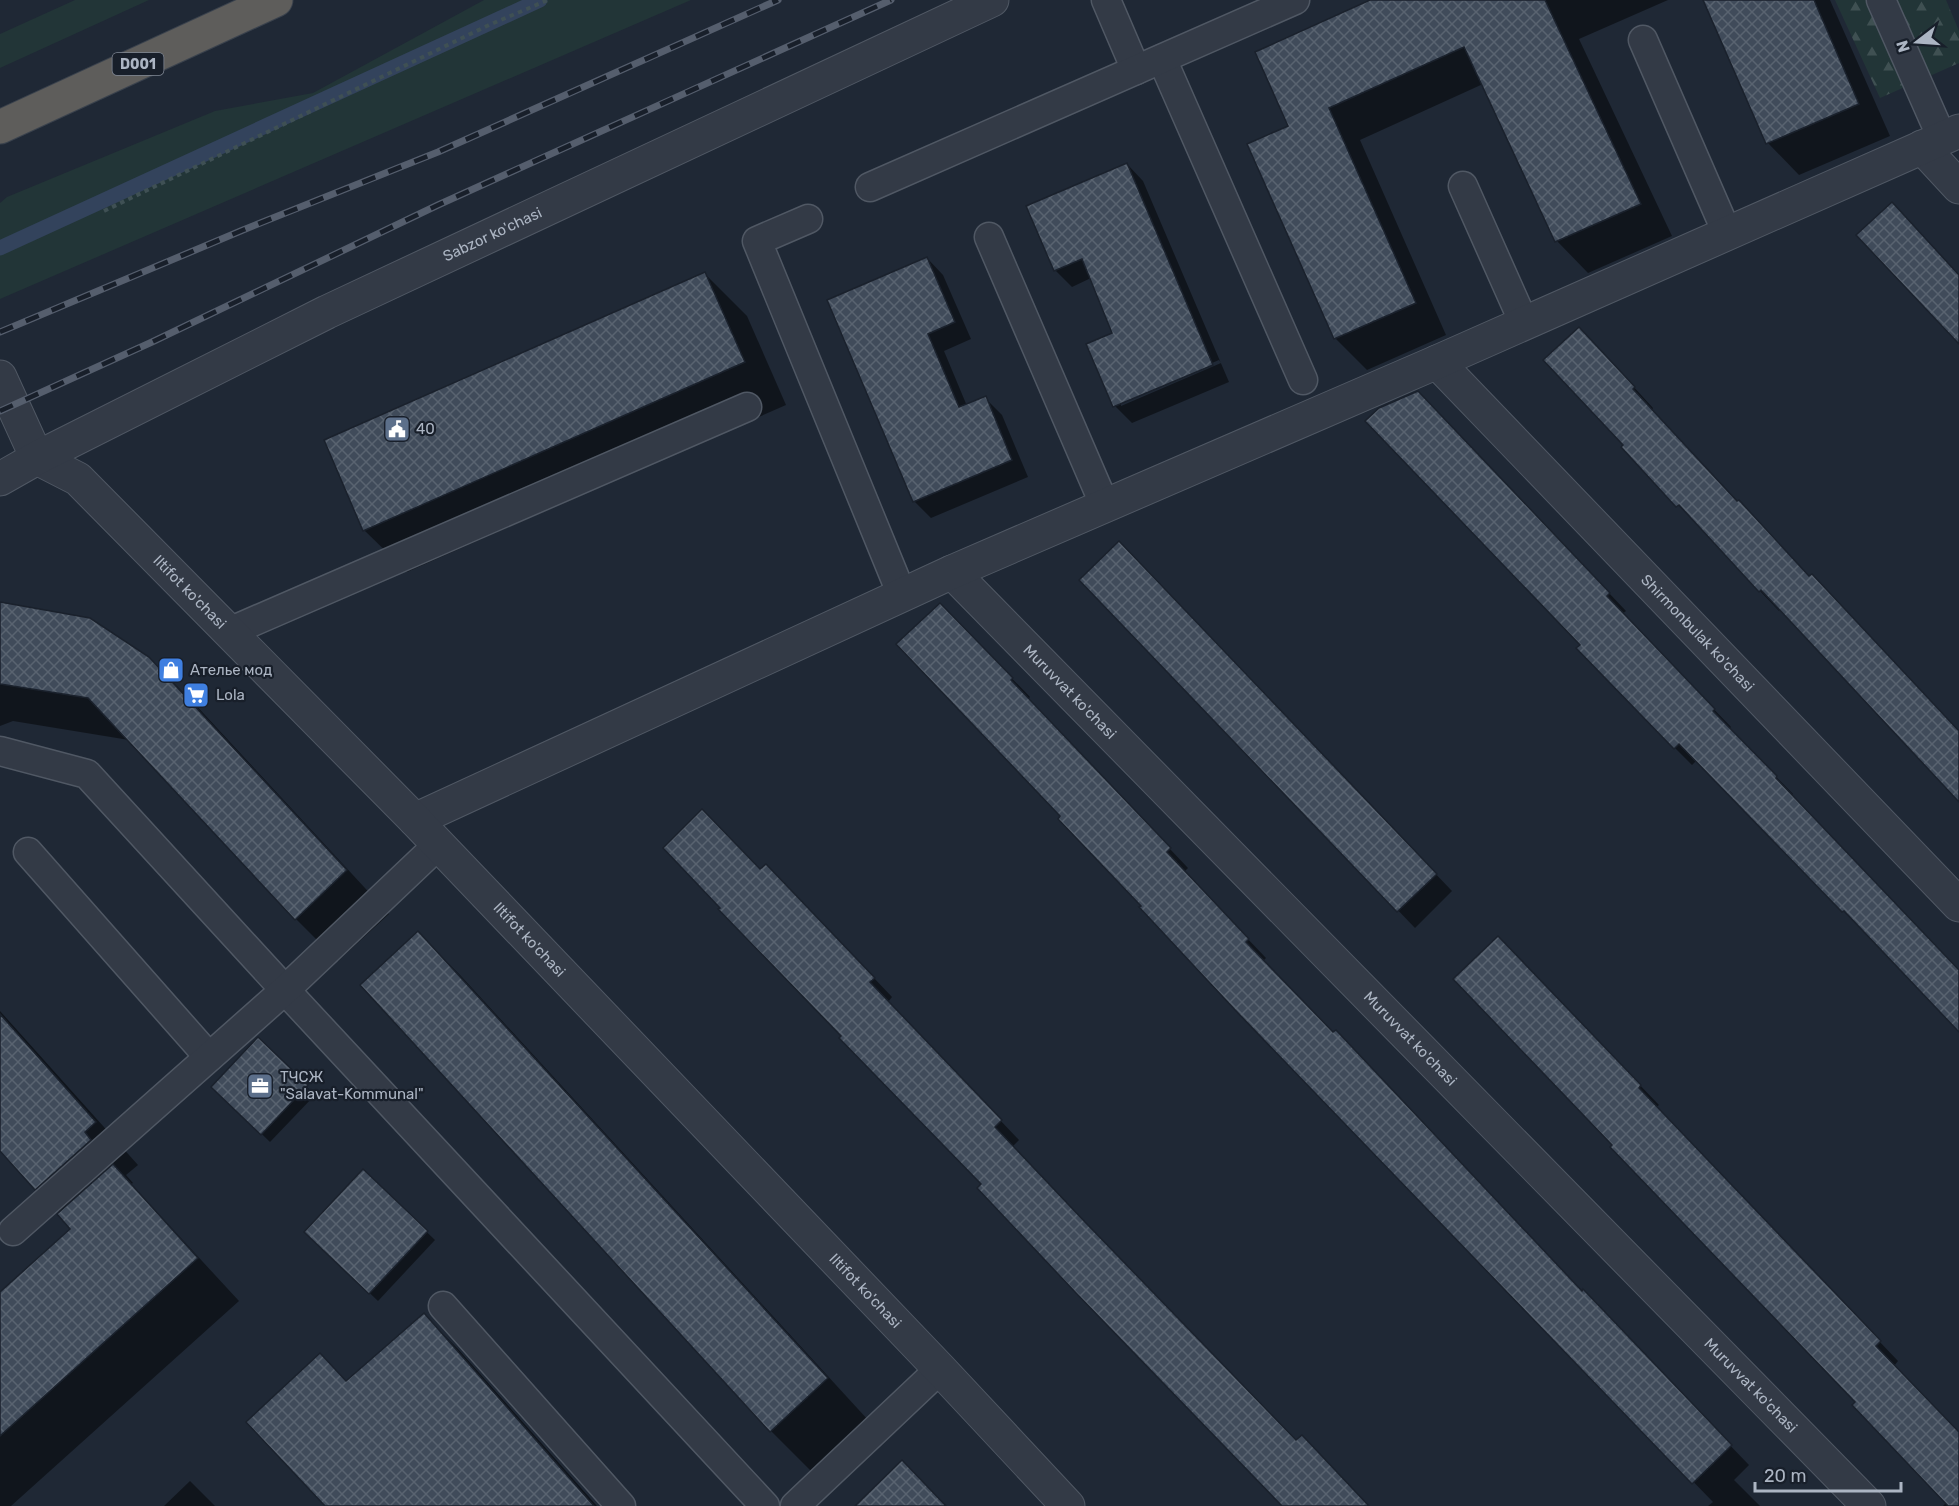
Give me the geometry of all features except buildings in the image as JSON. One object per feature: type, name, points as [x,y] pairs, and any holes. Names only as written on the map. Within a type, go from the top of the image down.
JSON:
[{"type":"highway","name":"D001","points":[[0,127],[276,0]]},
{"type":"street","name":"Sabzor ko'chasi","points":[[0,479],[37,458],[327,312],[992,0]]},
{"type":"street","points":[[415,820],[952,572],[1437,362],[1941,139],[1959,187]]},
{"type":"street","name":"Shirmonbulak ko'chasi","points":[[1437,362],[1959,905]]},
{"type":"street","points":[[0,377],[37,458]]},
{"type":"street","name":"Iltifot ko'chasi","points":[[37,458],[78,479],[439,844],[1068,1506]]},
{"type":"street","name":"Muruvvat ko'chasi","points":[[952,572],[1869,1506]]},
{"type":"lane","points":[[1106,0],[1136,70]]},
{"type":"lane","points":[[870,187],[1295,0]]},
{"type":"lane","points":[[1881,0],[1941,139]]},
{"type":"lane","points":[[1643,40],[1727,233]]},
{"type":"lane","points":[[1162,59],[1303,380]]},
{"type":"lane","points":[[1463,186],[1524,323]]},
{"type":"lane","points":[[808,219],[757,241],[902,595]]},
{"type":"lane","points":[[989,237],[1105,506]]},
{"type":"lane","points":[[229,632],[747,407]]},
{"type":"lane","points":[[0,751],[87,774],[765,1506]]},
{"type":"lane","points":[[4,1230],[209,1058],[285,990],[439,844]]},
{"type":"lane","points":[[28,852],[209,1058]]},
{"type":"lane","points":[[443,1306],[621,1506]]},
{"type":"lane","points":[[795,1506],[940,1369]]},
{"type":"path","points":[[104,211],[489,25],[548,0]]},
{"type":"green space","points":[[75,0],[149,0],[0,68],[0,34]]},
{"type":"green space","points":[[484,0],[691,0],[0,299],[0,203],[7,197],[215,111],[313,93]]},
{"type":"green space","points":[[1835,0],[1946,0],[1959,31],[1959,63],[1880,98]]},
{"type":"waterway","points":[[0,248],[540,0]]},
{"type":"railway","points":[[0,332],[243,230],[438,152],[778,0]]},
{"type":"railway","points":[[0,411],[152,342],[438,205],[891,0]]},
{"type":"place","name":"40","points":[[397,429]]},
{"type":"place","name":"Ателье мод","points":[[171,670]]},
{"type":"place","name":"Lola","points":[[196,695]]},
{"type":"place","name":"ТЧСЖ \"Salavat-Kommunal\"","points":[[260,1086]]}]
